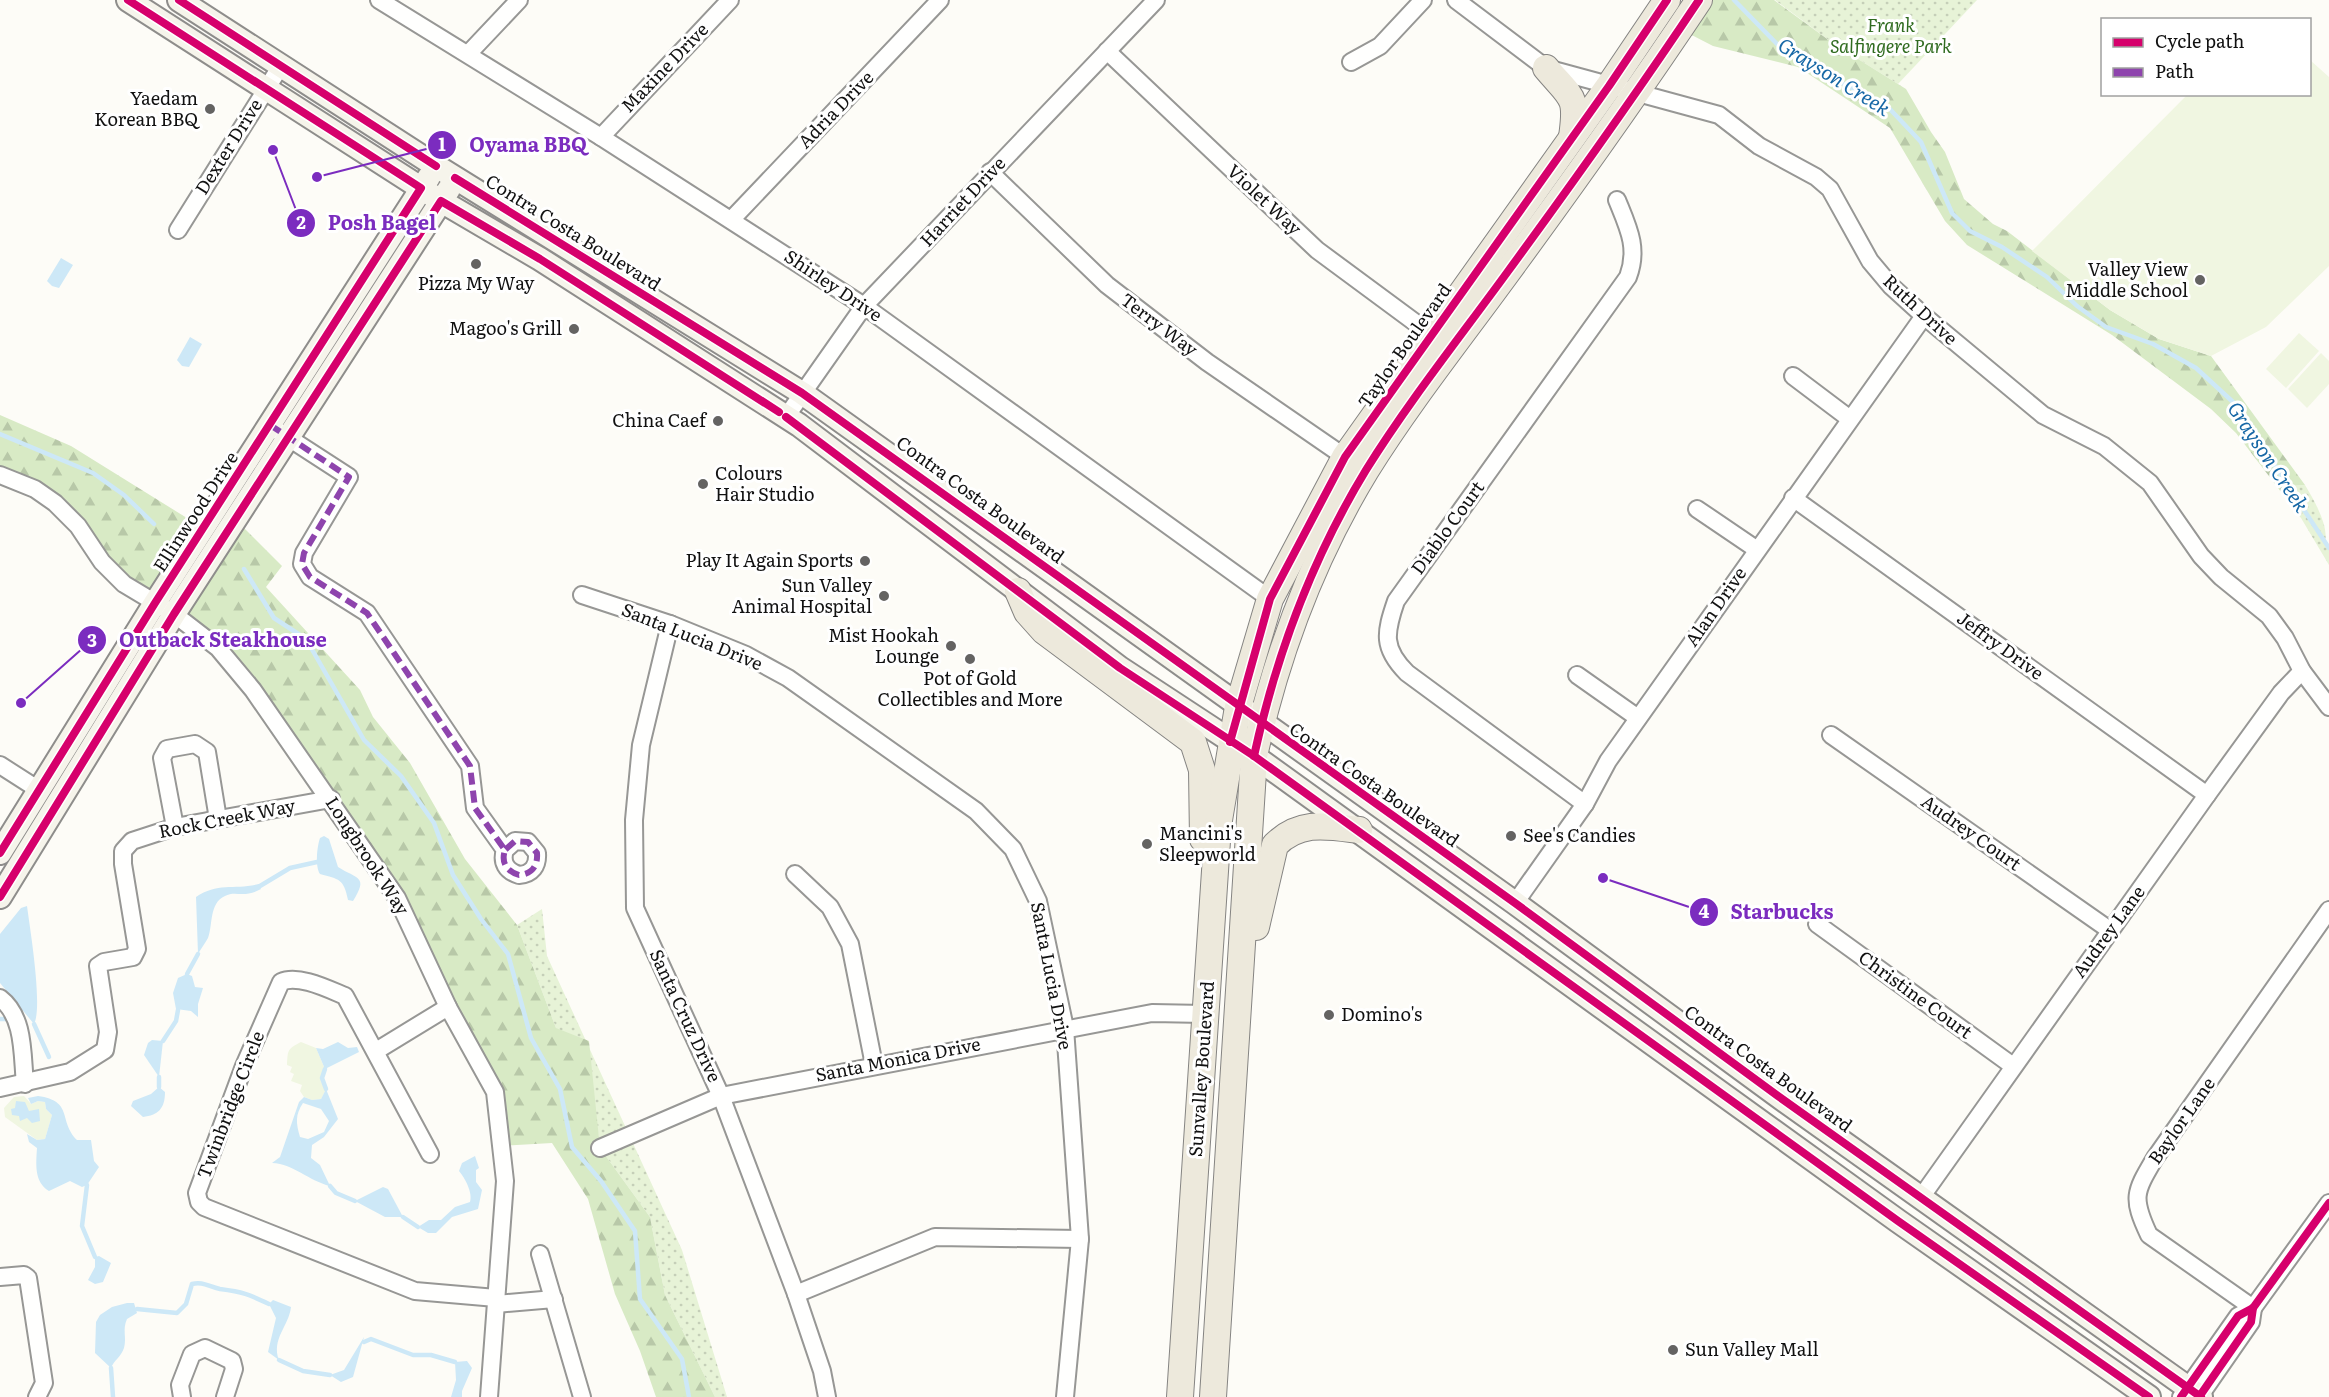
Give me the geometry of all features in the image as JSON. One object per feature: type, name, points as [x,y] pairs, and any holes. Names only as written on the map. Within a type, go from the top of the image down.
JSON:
[{"type":"main road","points":[[128,0],[441,201],[540,259],[786,417],[1120,668],[1254,756],[1424,876],[1898,1221],[2149,1397]]},
{"type":"main road","name":"Contra Costa Boulevard","points":[[179,0],[282,64],[446,172],[802,393],[968,509],[1238,707],[1515,903],[1778,1096],[1922,1196],[2194,1395]]},
{"type":"main road","name":"Taylor Boulevard","points":[[1230,742],[1270,599],[1345,457],[1609,86],[1667,0]]},
{"type":"main road","points":[[1254,756],[1261,723],[1299,606],[1320,555],[1366,470],[1638,93],[1699,0]]},
{"type":"main road","points":[[1546,68],[1573,100],[1576,109],[1572,137]]},
{"type":"main road","name":"Ellinwood Drive","points":[[279,431],[421,188],[446,172]]},
{"type":"main road","name":"Ellinwood Drive","points":[[0,853],[39,790],[164,608],[279,431],[441,201],[446,172]]},
{"type":"main road","points":[[1017,591],[1027,612],[1044,631],[1194,742],[1202,770],[1203,842],[1215,875]]},
{"type":"main road","name":"Ellinwood Drive","points":[[0,897],[164,608]]},
{"type":"main road","name":"Sunvalley Boulevard","points":[[1180,1397],[1218,826],[1230,742]]},
{"type":"main road","name":"Sunvalley Boulevard","points":[[1213,1397],[1254,756]]},
{"type":"main road","points":[[1240,994],[1275,845],[1294,830],[1305,826],[1316,825],[1359,830]]},
{"type":"main road","points":[[1424,876],[1452,883],[1489,908],[1499,912],[1515,903]]},
{"type":"main road","points":[[1205,1014],[1221,1025],[1224,1034],[1220,1113],[1221,1122],[1231,1132]]},
{"type":"street","name":"Shirley Drive","points":[[379,0],[732,219],[864,306],[1270,599]]},
{"type":"street","points":[[468,54],[519,0]]},
{"type":"street","name":"Maxine Drive","points":[[600,137],[730,0]]},
{"type":"street","name":"Adria Drive","points":[[732,219],[940,0]]},
{"type":"street","name":"Harriet Drive","points":[[786,417],[864,306],[1156,0]]},
{"type":"street","points":[[1351,62],[1380,46],[1423,0]]},
{"type":"street","name":"Ruth Drive","points":[[1456,0],[1546,68],[1719,115],[1759,146],[1823,183],[1845,210],[1870,261],[1891,286],[2043,415],[2104,446],[2150,483],[2201,556],[2221,577],[2269,616],[2285,638],[2302,671],[2329,707]]},
{"type":"street","name":"Violet Way","points":[[1107,51],[1317,250],[1432,335]]},
{"type":"street","name":"Dexter Drive","points":[[178,230],[282,64]]},
{"type":"street","name":"Terry Way","points":[[990,172],[1107,285],[1207,362],[1345,457]]},
{"type":"street","name":"Diablo Court","points":[[1585,804],[1407,673],[1394,660],[1388,646],[1388,625],[1396,601],[1628,277],[1634,262],[1632,238],[1617,200]]},
{"type":"street","name":"Alan Drive","points":[[1515,903],[1585,804],[1608,761],[1756,549],[1924,316]]},
{"type":"street","points":[[1793,376],[1850,419]]},
{"type":"street","points":[[279,431],[349,477],[304,553],[305,572],[367,613],[470,766],[475,808],[505,850]]},
{"type":"street","name":"Longbrook Way","points":[[0,475],[35,489],[55,503],[78,526],[102,562],[124,584],[164,608],[225,656],[253,690],[398,898],[448,1007],[495,1092],[505,1181],[489,1397]]},
{"type":"street","name":"Jeffry Drive","points":[[1793,498],[2207,795]]},
{"type":"street","points":[[1697,508],[1756,549]]},
{"type":"street","name":"Santa Lucia Drive","points":[[582,595],[670,624],[746,655],[788,678],[967,804],[1013,849],[1038,901],[1065,1028],[1080,1239],[1065,1397]]},
{"type":"street","name":"Santa Cruz Drive","points":[[670,624],[641,745],[634,820],[635,908],[721,1096],[796,1294],[822,1371],[827,1397]]},
{"type":"street","name":"Audrey Lane","points":[[1922,1196],[2207,795],[2281,693],[2302,671]]},
{"type":"street","points":[[1577,675],[1638,718]]},
{"type":"street","name":"Audrey Court","points":[[1831,735],[2111,931]]},
{"type":"street","points":[[175,827],[162,758],[167,749],[195,744],[207,752],[218,819]]},
{"type":"street","points":[[0,765],[39,790]]},
{"type":"street","name":"Rock Creek Way","points":[[0,1088],[70,1072],[105,1050],[108,1043],[108,1032],[98,966],[104,962],[133,957],[137,950],[123,851],[132,841],[175,827],[330,799]]},
{"type":"street","points":[[795,874],[830,907],[850,944],[874,1065]]},
{"type":"street","name":"Baylor Lane","points":[[2253,1308],[2149,1235],[2140,1217],[2137,1189],[2155,1158],[2329,910]]},
{"type":"street","name":"Christine Court","points":[[1817,924],[2013,1066]]},
{"type":"street","name":"Twinbridge Circle","points":[[376,1052],[345,996],[326,988],[289,979],[281,982],[243,1066],[197,1193],[199,1202],[204,1207],[416,1291],[496,1301]]},
{"type":"street","points":[[2,1000],[12,1008],[18,1024],[25,1084]]},
{"type":"street","points":[[430,1154],[376,1052],[448,1007]]},
{"type":"street","name":"Santa Monica Drive","points":[[600,1148],[721,1096],[1152,1013],[1205,1014]]},
{"type":"street","points":[[2194,1395],[2251,1322],[2253,1308],[2329,1203]]},
{"type":"street","points":[[796,1294],[935,1237],[1080,1239]]},
{"type":"street","points":[[540,1254],[582,1397]]},
{"type":"street","points":[[0,1277],[24,1275],[28,1278],[44,1383],[37,1397]]},
{"type":"street","points":[[496,1301],[554,1299]]},
{"type":"street","points":[[182,1397],[180,1385],[192,1354],[205,1348],[232,1361],[234,1369],[225,1397]]},
{"type":"green space","points":[[1699,0],[1774,0],[1834,44],[1906,89],[1945,152],[1964,199],[1993,224],[2007,231],[2110,310],[2159,339],[2211,356],[2305,485],[2288,486],[2301,518],[2236,433],[2211,409],[2112,335],[1967,245],[1945,221],[1890,128],[1798,67],[1713,46],[1680,29]]},
{"type":"green space","name":"Frank Salfingere Park","points":[[1775,0],[1977,0],[1898,84],[1834,44]]},
{"type":"green space","name":"Valley View Middle School","points":[[2311,61],[2329,77],[2329,266],[2266,327],[2211,356],[2159,339],[2110,310],[2032,251],[2186,96],[2311,96]]},
{"type":"green space","points":[[2299,333],[2319,351],[2286,388],[2266,369]]},
{"type":"green space","points":[[2321,353],[2329,361],[2329,384],[2307,408],[2288,389]]},
{"type":"green space","points":[[0,415],[71,446],[203,528],[155,603],[124,584],[78,526],[0,475]]},
{"type":"green space","points":[[2305,485],[2323,521],[2325,542],[2329,548],[2329,565],[2301,518],[2288,486]]},
{"type":"green space","points":[[235,519],[282,566],[266,587],[360,690],[373,717],[410,763],[465,859],[517,925],[556,1028],[589,1041],[600,1148],[650,1217],[665,1295],[715,1397],[656,1397],[640,1351],[615,1294],[588,1199],[552,1143],[501,1146],[495,1092],[397,898],[253,689],[174,614]]},
{"type":"green space","points":[[542,909],[547,956],[682,1250],[727,1397],[715,1397],[665,1295],[650,1217],[600,1148],[594,1101],[556,1028],[517,925]]},
{"type":"green space","points":[[301,1042],[316,1048],[325,1069],[322,1078],[326,1089],[321,1099],[312,1100],[304,1097],[300,1091],[302,1085],[291,1081],[294,1074],[290,1072],[292,1067],[287,1065],[288,1053],[291,1048]]},
{"type":"green space","points":[[24,1096],[31,1104],[38,1101],[45,1102],[46,1109],[52,1115],[45,1139],[37,1140],[5,1117],[4,1108],[14,1097]]},
{"type":"water","points":[[61,258],[73,265],[59,288],[47,281]]},
{"type":"water","points":[[190,337],[202,344],[189,367],[182,366],[177,360]]},
{"type":"water","points":[[324,836],[329,839],[338,867],[359,879],[360,887],[353,901],[348,900],[345,888],[340,881],[320,874],[318,871],[318,846],[320,838]]},
{"type":"water","points":[[259,884],[261,889],[255,892],[229,894],[220,899],[214,909],[208,938],[198,954],[196,897],[212,889]]},
{"type":"water","points":[[27,906],[37,985],[34,1024],[0,983],[0,934],[21,908]]},
{"type":"water","points":[[187,974],[192,976],[195,987],[203,988],[198,1004],[198,1017],[191,1011],[176,1009],[173,993],[178,978]]},
{"type":"water","points":[[152,1040],[163,1041],[159,1077],[144,1055],[148,1043]]},
{"type":"water","points":[[338,1042],[348,1048],[357,1047],[359,1052],[325,1069],[316,1048],[323,1049]]},
{"type":"water","points":[[159,1087],[165,1092],[162,1107],[157,1113],[143,1117],[131,1106],[133,1101],[151,1094]]},
{"type":"water","points":[[326,1089],[338,1119],[324,1137],[312,1145],[311,1158],[320,1165],[330,1186],[287,1166],[272,1163],[280,1157],[299,1102],[304,1097],[312,1100],[321,1099]],"holes":[[[303,1103],[321,1109],[329,1121],[324,1132],[308,1139],[300,1137],[297,1119]]]},
{"type":"water","points":[[38,1096],[57,1102],[64,1113],[71,1133],[77,1140],[91,1140],[94,1161],[99,1167],[87,1185],[82,1187],[70,1181],[49,1191],[38,1178],[37,1148],[29,1142],[27,1134],[37,1140],[45,1139],[52,1115],[46,1109],[45,1102],[38,1101],[31,1104],[28,1098]]},
{"type":"water","points":[[16,1101],[25,1102],[29,1111],[39,1109],[40,1121],[32,1123],[27,1118],[20,1121],[19,1116],[12,1115],[11,1109],[15,1108]]},
{"type":"water","points":[[475,1156],[479,1168],[476,1170],[476,1182],[482,1190],[478,1209],[452,1217],[436,1233],[428,1233],[418,1227],[429,1220],[441,1220],[455,1207],[470,1202],[469,1190],[459,1171],[462,1163]]},
{"type":"water","points":[[383,1187],[388,1189],[403,1217],[385,1217],[355,1201]]},
{"type":"water","points":[[99,1256],[111,1263],[103,1282],[95,1284],[88,1280],[95,1267],[95,1257]]},
{"type":"water","points":[[273,1300],[291,1307],[277,1346],[279,1360],[268,1352],[276,1318],[269,1304]]},
{"type":"water","points":[[134,1303],[137,1313],[127,1319],[124,1348],[111,1368],[95,1353],[96,1322],[100,1315],[112,1307]]},
{"type":"water","points":[[364,1337],[353,1377],[341,1382],[330,1375],[344,1370]]},
{"type":"water","points":[[467,1361],[472,1368],[462,1391],[462,1397],[451,1397],[456,1380],[455,1362]]},
{"type":"waterway","name":"Grayson Creek","points":[[1734,0],[1777,44],[1830,77],[1886,105],[1921,142],[1952,213],[1970,231],[2002,247],[2047,277],[2077,306],[2106,327],[2153,344],[2196,368],[2233,402],[2329,548]]},
{"type":"waterway","points":[[0,434],[93,473],[124,495],[154,524]]},
{"type":"waterway","points":[[244,569],[274,618],[306,639],[364,740],[401,776],[434,823],[453,875],[481,919],[508,954],[531,1038],[560,1089],[572,1147],[601,1181],[635,1231],[640,1299],[682,1359],[689,1397]]},
{"type":"waterway","points":[[260,886],[290,868],[317,862]]},
{"type":"waterway","points":[[187,974],[198,954]]},
{"type":"waterway","points":[[163,1041],[176,1021],[178,1010]]},
{"type":"waterway","points":[[0,1019],[12,1019]]},
{"type":"waterway","points":[[34,1024],[49,1057]]},
{"type":"waterway","points":[[325,1069],[322,1078],[326,1089]]},
{"type":"waterway","points":[[159,1077],[159,1087]]},
{"type":"waterway","points":[[87,1185],[82,1226],[95,1257]]},
{"type":"waterway","points":[[330,1186],[336,1193],[355,1201]]},
{"type":"waterway","points":[[403,1217],[418,1227]]},
{"type":"waterway","points":[[137,1309],[177,1313],[186,1304],[192,1284],[196,1283],[245,1294],[269,1304]]},
{"type":"waterway","points":[[364,1342],[371,1339],[413,1355],[431,1355],[455,1362]]},
{"type":"waterway","points":[[279,1360],[303,1371],[330,1375]]},
{"type":"waterway","points":[[111,1368],[113,1397]]},
{"type":"marked path","points":[[270,425],[349,477],[304,553],[302,564],[310,577],[367,613],[470,766],[475,808],[505,850],[504,862],[508,868],[519,875],[531,871],[535,865],[537,853],[528,842],[515,841],[505,850]]},
{"type":"cycle path","points":[[0,853],[155,603],[421,188],[128,0]]},
{"type":"cycle path","points":[[179,0],[436,166]]},
{"type":"cycle path","points":[[1230,742],[1270,599],[1345,457],[1609,86],[1667,0]]},
{"type":"cycle path","points":[[1254,756],[1273,681],[1298,608],[1329,537],[1366,470],[1416,396],[1604,138],[1699,0]]},
{"type":"cycle path","points":[[455,178],[802,393],[1515,903],[1778,1096],[2201,1397]]},
{"type":"cycle path","points":[[0,897],[174,614],[441,201],[540,259],[779,412]]},
{"type":"cycle path","points":[[786,417],[1120,668],[1254,756],[1898,1221],[2149,1397]]},
{"type":"cycle path","points":[[2181,1397],[2238,1316],[2253,1308],[2329,1203]]},
{"type":"cycle path","points":[[2199,1397],[2251,1322],[2253,1308]]},
{"type":"place","name":"Yaedam Korean BBQ","points":[[210,109]]},
{"type":"place","name":"Posh Bagel","points":[[273,150]]},
{"type":"place","name":"Oyama BBQ","points":[[317,177]]},
{"type":"place","name":"Pizza My Way","points":[[476,264]]},
{"type":"place","name":"Valley View Middle School","points":[[2200,280]]},
{"type":"place","name":"Magoo's Grill","points":[[574,329]]},
{"type":"place","name":"China Caef","points":[[718,421]]},
{"type":"place","name":"Colours Hair Studio","points":[[703,484]]},
{"type":"place","name":"Play It Again Sports","points":[[865,561]]},
{"type":"place","name":"Sun Valley Animal Hospital","points":[[884,596]]},
{"type":"place","name":"Mist Hookah Lounge","points":[[951,646]]},
{"type":"place","name":"Pot of Gold Collectibles and More","points":[[970,659]]},
{"type":"place","name":"Outback Steakhouse","points":[[21,703]]},
{"type":"place","name":"See's Candies","points":[[1511,836]]},
{"type":"place","name":"Mancini's Sleepworld","points":[[1147,844]]},
{"type":"place","name":"Starbucks","points":[[1603,878]]},
{"type":"place","name":"Domino's","points":[[1329,1015]]},
{"type":"place","name":"Sun Valley Mall","points":[[1673,1350]]}]
